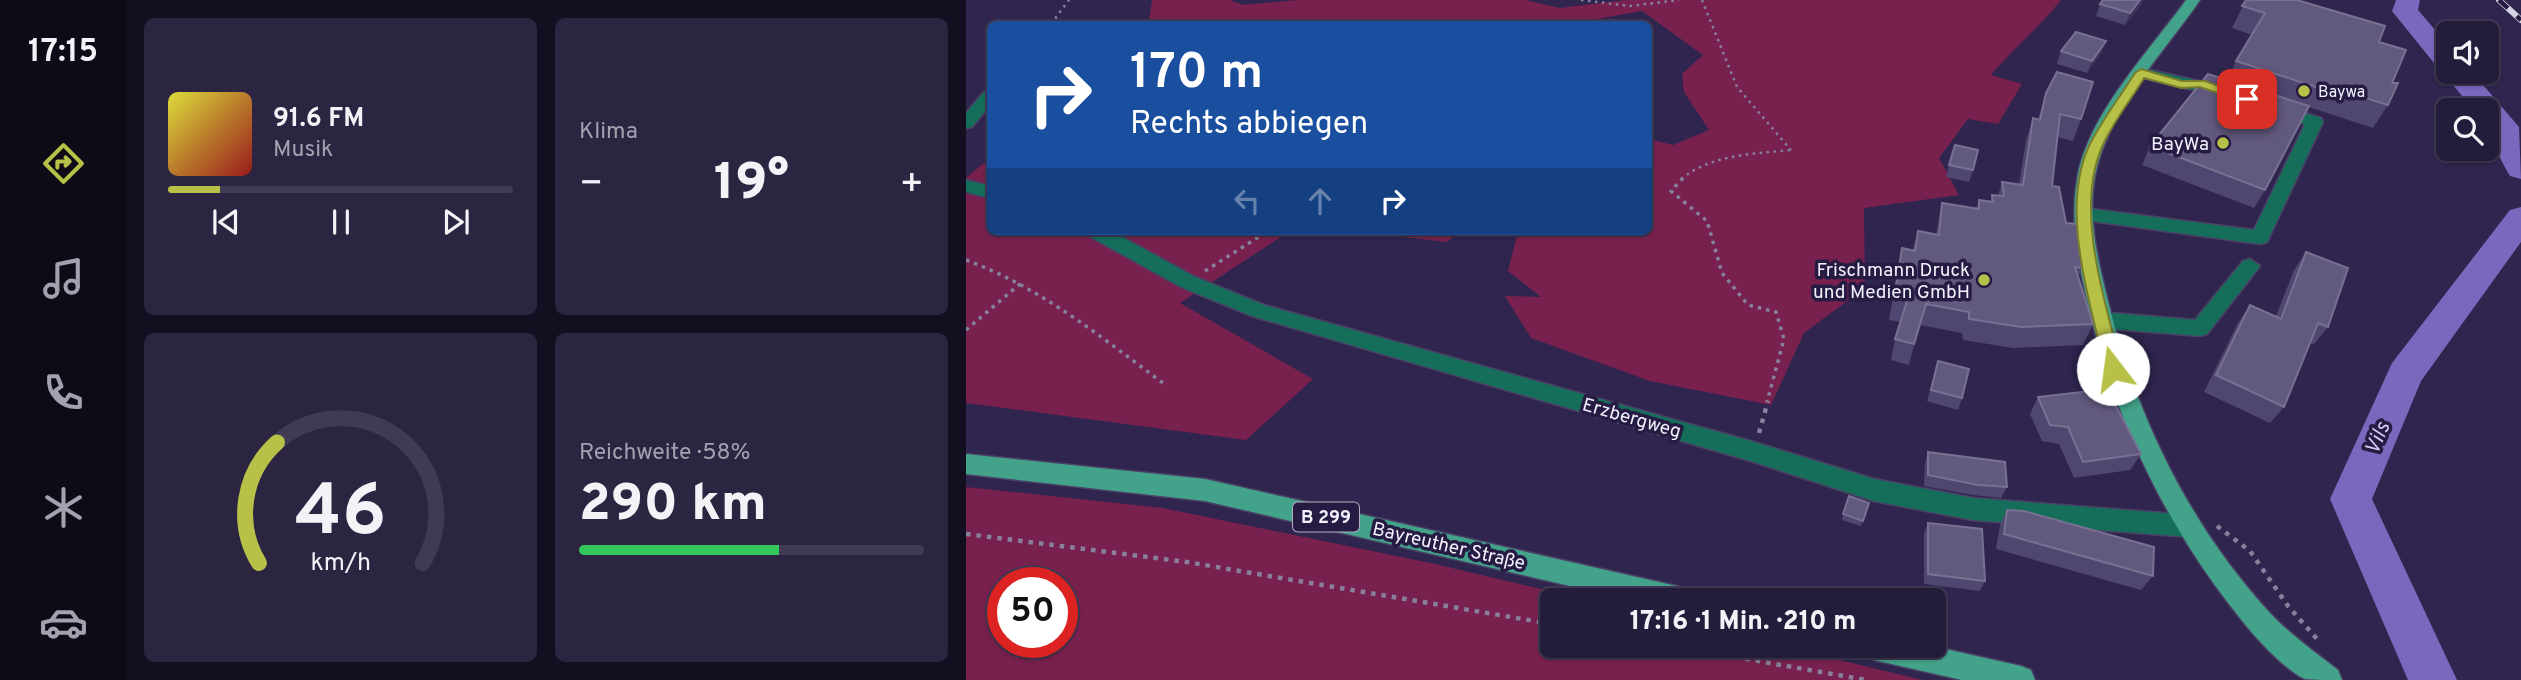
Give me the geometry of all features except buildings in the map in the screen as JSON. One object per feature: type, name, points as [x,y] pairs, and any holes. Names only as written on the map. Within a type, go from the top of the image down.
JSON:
[{"type":"main road","points":[[2191,0],[2096,146],[2086,175],[2085,244],[2113,369],[2135,422],[2260,622],[2328,680]]},
{"type":"main road","name":"Bayreuther Straße","points":[[966,464],[1205,490],[1424,538],[1631,588]]},
{"type":"main road","points":[[1926,658],[2021,680]]},
{"type":"street","points":[[2141,73],[2181,85],[2201,84],[2239,97]]},
{"type":"street","points":[[966,123],[987,98]]},
{"type":"street","points":[[2084,214],[2260,237],[2315,122],[2264,105]]},
{"type":"street","points":[[966,186],[987,191]]},
{"type":"street","name":"Erzbergweg","points":[[1103,235],[1188,282],[1259,311],[1754,452],[1874,490],[1973,509],[2200,525]]},
{"type":"street","points":[[2101,320],[2200,328],[2250,266]]},
{"type":"path","points":[[1053,21],[1069,0]]},
{"type":"path","points":[[1581,0],[1608,5],[1666,5],[1679,0]]},
{"type":"path","points":[[1702,0],[1737,88],[1791,150],[1718,158],[1683,175],[1671,191],[1707,221],[1723,273],[1748,305],[1776,312],[1784,339],[1754,452]]},
{"type":"path","points":[[1188,282],[1262,235]]},
{"type":"path","points":[[966,260],[996,269],[1069,312],[1167,386]]},
{"type":"path","points":[[966,330],[1021,282]]},
{"type":"path","points":[[2200,525],[2235,536],[2255,554],[2288,605],[2320,643]]},
{"type":"path","points":[[966,534],[1103,549],[1540,622]]},
{"type":"path","points":[[1741,658],[1866,680]]},
{"type":"shaded area","points":[[1152,0],[1230,0],[1243,5],[1298,0],[1525,0],[1560,8],[1626,0],[2061,0],[1991,75],[2022,84],[1998,124],[1968,119],[1939,158],[1959,195],[1864,208],[1865,288],[1804,333],[1771,405],[1650,381],[1531,338],[1505,296],[1541,297],[1508,271],[1517,235],[1652,235],[1652,140],[1673,145],[1709,130],[1684,92],[1682,74],[1703,55],[1642,11],[1585,21],[1149,21]]},
{"type":"shaded area","points":[[987,160],[987,235],[1284,235],[1180,303],[1313,379],[1246,440],[966,403],[966,178]]},
{"type":"shaded area","points":[[1385,235],[1455,235],[1447,242]]},
{"type":"shaded area","points":[[966,487],[1163,508],[1435,564],[1540,589],[1540,658],[1831,658],[1922,680],[966,680]]},
{"type":"waterway","name":"Vils","points":[[2408,0],[2405,11],[2436,48]]},
{"type":"waterway","name":"Vils","points":[[2467,84],[2504,127],[2521,169]]},
{"type":"waterway","name":"Vils","points":[[2433,680],[2351,499],[2405,374],[2521,218]]},
{"type":"railway","points":[[2499,0],[2521,20]]},
{"type":"place","name":"Baywa","points":[[2304,91]]},
{"type":"place","name":"BayWa","points":[[2223,143]]},
{"type":"place","name":"Frischmann Druck und Medien GmbH","points":[[1984,280]]},
{"type":"route","points":[[2113,369],[2085,244],[2086,175],[2096,146],[2141,73],[2181,85],[2201,84],[2247,99]]}]
